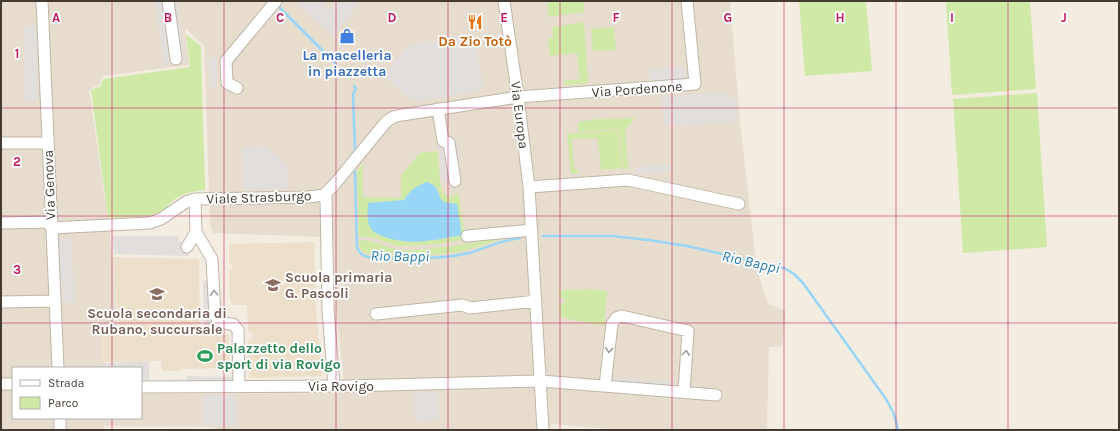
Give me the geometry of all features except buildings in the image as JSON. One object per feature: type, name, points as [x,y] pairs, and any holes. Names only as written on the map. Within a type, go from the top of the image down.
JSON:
[{"type":"street","name":"Via Genova","points":[[42,1],[58,367]]},
{"type":"street","points":[[168,1],[176,59]]},
{"type":"street","points":[[237,88],[227,83],[226,61],[276,1]]},
{"type":"street","name":"Via Europa","points":[[504,1],[529,187],[543,430]]},
{"type":"street","name":"Via Pordenone","points":[[518,97],[695,84],[686,1]]},
{"type":"street","name":"Viale Strasburgo","points":[[1,223],[51,225],[149,223],[161,219],[186,202],[195,199],[324,195],[386,122],[393,117],[518,97]]},
{"type":"street","points":[[438,109],[443,141],[449,143],[455,181]]},
{"type":"street","points":[[1,143],[48,143]]},
{"type":"street","points":[[529,187],[628,180],[739,204]]},
{"type":"street","points":[[324,195],[326,198],[328,310],[334,386]]},
{"type":"street","points":[[195,199],[196,232],[212,259],[215,316],[218,321],[225,324],[234,324],[238,330],[240,387]]},
{"type":"street","points":[[187,247],[196,232]]},
{"type":"street","points":[[467,236],[532,235]]},
{"type":"street","points":[[1,302],[55,301]]},
{"type":"street","points":[[376,314],[462,305],[470,308],[536,301]]},
{"type":"street","points":[[605,386],[612,324],[616,318],[622,316],[688,330],[684,392]]},
{"type":"street","name":"Via Rovigo","points":[[142,386],[334,386],[540,380],[716,395]]},
{"type":"street","points":[[1,384],[12,384]]},
{"type":"street","points":[[60,419],[60,430]]},
{"type":"shaded area","points":[[1,1],[730,1],[740,122],[757,271],[768,304],[786,311],[782,346],[769,347],[767,430],[620,430],[552,424],[548,430],[215,430],[215,427],[104,426],[104,430],[1,430]],"holes":[[[185,28],[204,46],[210,223],[213,233],[322,237],[333,242],[336,308],[345,393],[142,394],[142,419],[12,419],[12,367],[103,367],[102,329],[118,329],[109,225],[89,90],[100,84],[103,76],[189,65]]]},
{"type":"shaded area","points":[[155,1],[178,1],[186,61],[164,64]]},
{"type":"shaded area","points":[[294,1],[328,1],[323,6],[328,10],[337,1],[361,1],[334,36]]},
{"type":"shaded area","points":[[23,26],[36,26],[38,100],[25,101]]},
{"type":"shaded area","points":[[474,34],[483,88],[477,89],[477,91],[417,101],[408,98],[383,75],[409,45]]},
{"type":"shaded area","points":[[216,57],[217,89],[210,89],[209,58]]},
{"type":"shaded area","points":[[685,67],[686,79],[650,82],[649,70]]},
{"type":"shaded area","points":[[729,92],[730,99],[735,98],[738,120],[731,122],[664,126],[662,97]]},
{"type":"shaded area","points":[[457,138],[461,179],[442,182],[438,140]]},
{"type":"shaded area","points":[[266,147],[287,166],[288,189],[244,190],[242,148]]},
{"type":"shaded area","points":[[671,164],[671,171],[633,174],[636,167]]},
{"type":"shaded area","points":[[112,236],[179,236],[179,242],[189,241],[189,256],[114,254]]},
{"type":"shaded area","points":[[71,238],[75,302],[62,303],[59,239]]},
{"type":"shaded area","points":[[314,242],[316,309],[322,376],[249,378],[248,340],[252,338],[252,334],[248,331],[247,305],[233,305],[230,301],[229,270],[232,269],[232,264],[229,264],[229,244]]},
{"type":"shaded area","name":"Scuola secondaria di Rubano, succursale","points":[[112,257],[199,259],[200,335],[229,335],[229,368],[162,371],[161,361],[102,362],[102,330],[119,329]]},
{"type":"shaded area","points":[[209,280],[210,327],[204,327],[203,281]]},
{"type":"shaded area","points":[[224,326],[224,333],[210,333],[210,327]]},
{"type":"shaded area","points":[[149,361],[149,380],[142,381],[142,367],[103,367],[103,363]]},
{"type":"shaded area","points":[[187,376],[233,377],[233,382],[186,382]]},
{"type":"shaded area","points":[[615,377],[673,382],[673,388],[615,382]]},
{"type":"shaded area","points":[[438,392],[439,420],[415,421],[414,393]]},
{"type":"shaded area","points":[[203,395],[236,395],[236,426],[203,426]]},
{"type":"green space","points":[[547,1],[584,1],[584,12],[549,17]]},
{"type":"green space","points":[[799,1],[866,1],[872,71],[805,76]]},
{"type":"green space","points":[[946,1],[1030,1],[1036,89],[952,95]]},
{"type":"green space","points":[[584,22],[588,83],[565,85],[564,81],[580,79],[577,53],[550,56],[548,39],[553,37],[552,27]]},
{"type":"green space","points":[[614,27],[616,50],[593,51],[591,29]]},
{"type":"green space","points":[[186,34],[201,46],[205,190],[182,195],[160,212],[153,215],[108,218],[91,90],[101,86],[103,79],[190,67]]},
{"type":"green space","points":[[1037,93],[1047,247],[963,253],[953,99]]},
{"type":"green space","points":[[635,118],[625,130],[628,169],[623,169],[619,129],[578,132],[578,122],[598,119]]},
{"type":"green space","points":[[618,130],[622,168],[601,170],[598,138],[572,139],[574,169],[578,169],[578,173],[571,174],[567,134]]},
{"type":"green space","points":[[438,151],[440,178],[444,193],[450,197],[454,197],[457,193],[459,195],[465,239],[439,244],[397,246],[377,239],[359,236],[357,172],[363,164],[363,197],[401,198],[401,175],[420,153]],"holes":[[[438,189],[440,198],[444,202],[461,235],[434,240],[408,242],[368,203],[404,200]]]},
{"type":"green space","points":[[512,235],[466,250],[430,255],[371,255],[362,251],[359,242],[359,240],[371,241],[405,251],[454,246]]},
{"type":"green space","points":[[589,289],[607,291],[604,326],[559,317],[559,303],[564,304],[565,299],[559,298],[558,290]]},
{"type":"water","points":[[427,182],[433,184],[440,198],[444,202],[457,204],[462,235],[413,242],[394,240],[376,234],[373,231],[368,221],[368,203],[404,200],[414,189]]},
{"type":"waterway","name":"Rio Bappi","points":[[279,7],[335,63]]},
{"type":"waterway","name":"Rio Bappi","points":[[354,86],[356,89],[353,94],[355,152]]},
{"type":"waterway","name":"Rio Bappi","points":[[355,172],[357,247],[360,253],[364,256],[376,258],[446,257],[469,253],[500,242],[520,238]]},
{"type":"waterway","name":"Rio Bappi","points":[[543,236],[612,236],[648,240],[687,246],[784,268],[794,274],[803,283],[886,399],[894,414],[898,430]]},
{"type":"place","name":"Da Zio Totò","points":[[475,22]]},
{"type":"place","name":"La macelleria in piazzetta","points":[[347,36]]},
{"type":"place","name":"Scuola primaria G. Pascoli","points":[[273,285]]},
{"type":"place","name":"Scuola secondaria di Rubano, succursale","points":[[157,294]]},
{"type":"place","name":"Palazzetto dello sport di via Rovigo","points":[[205,356]]}]
